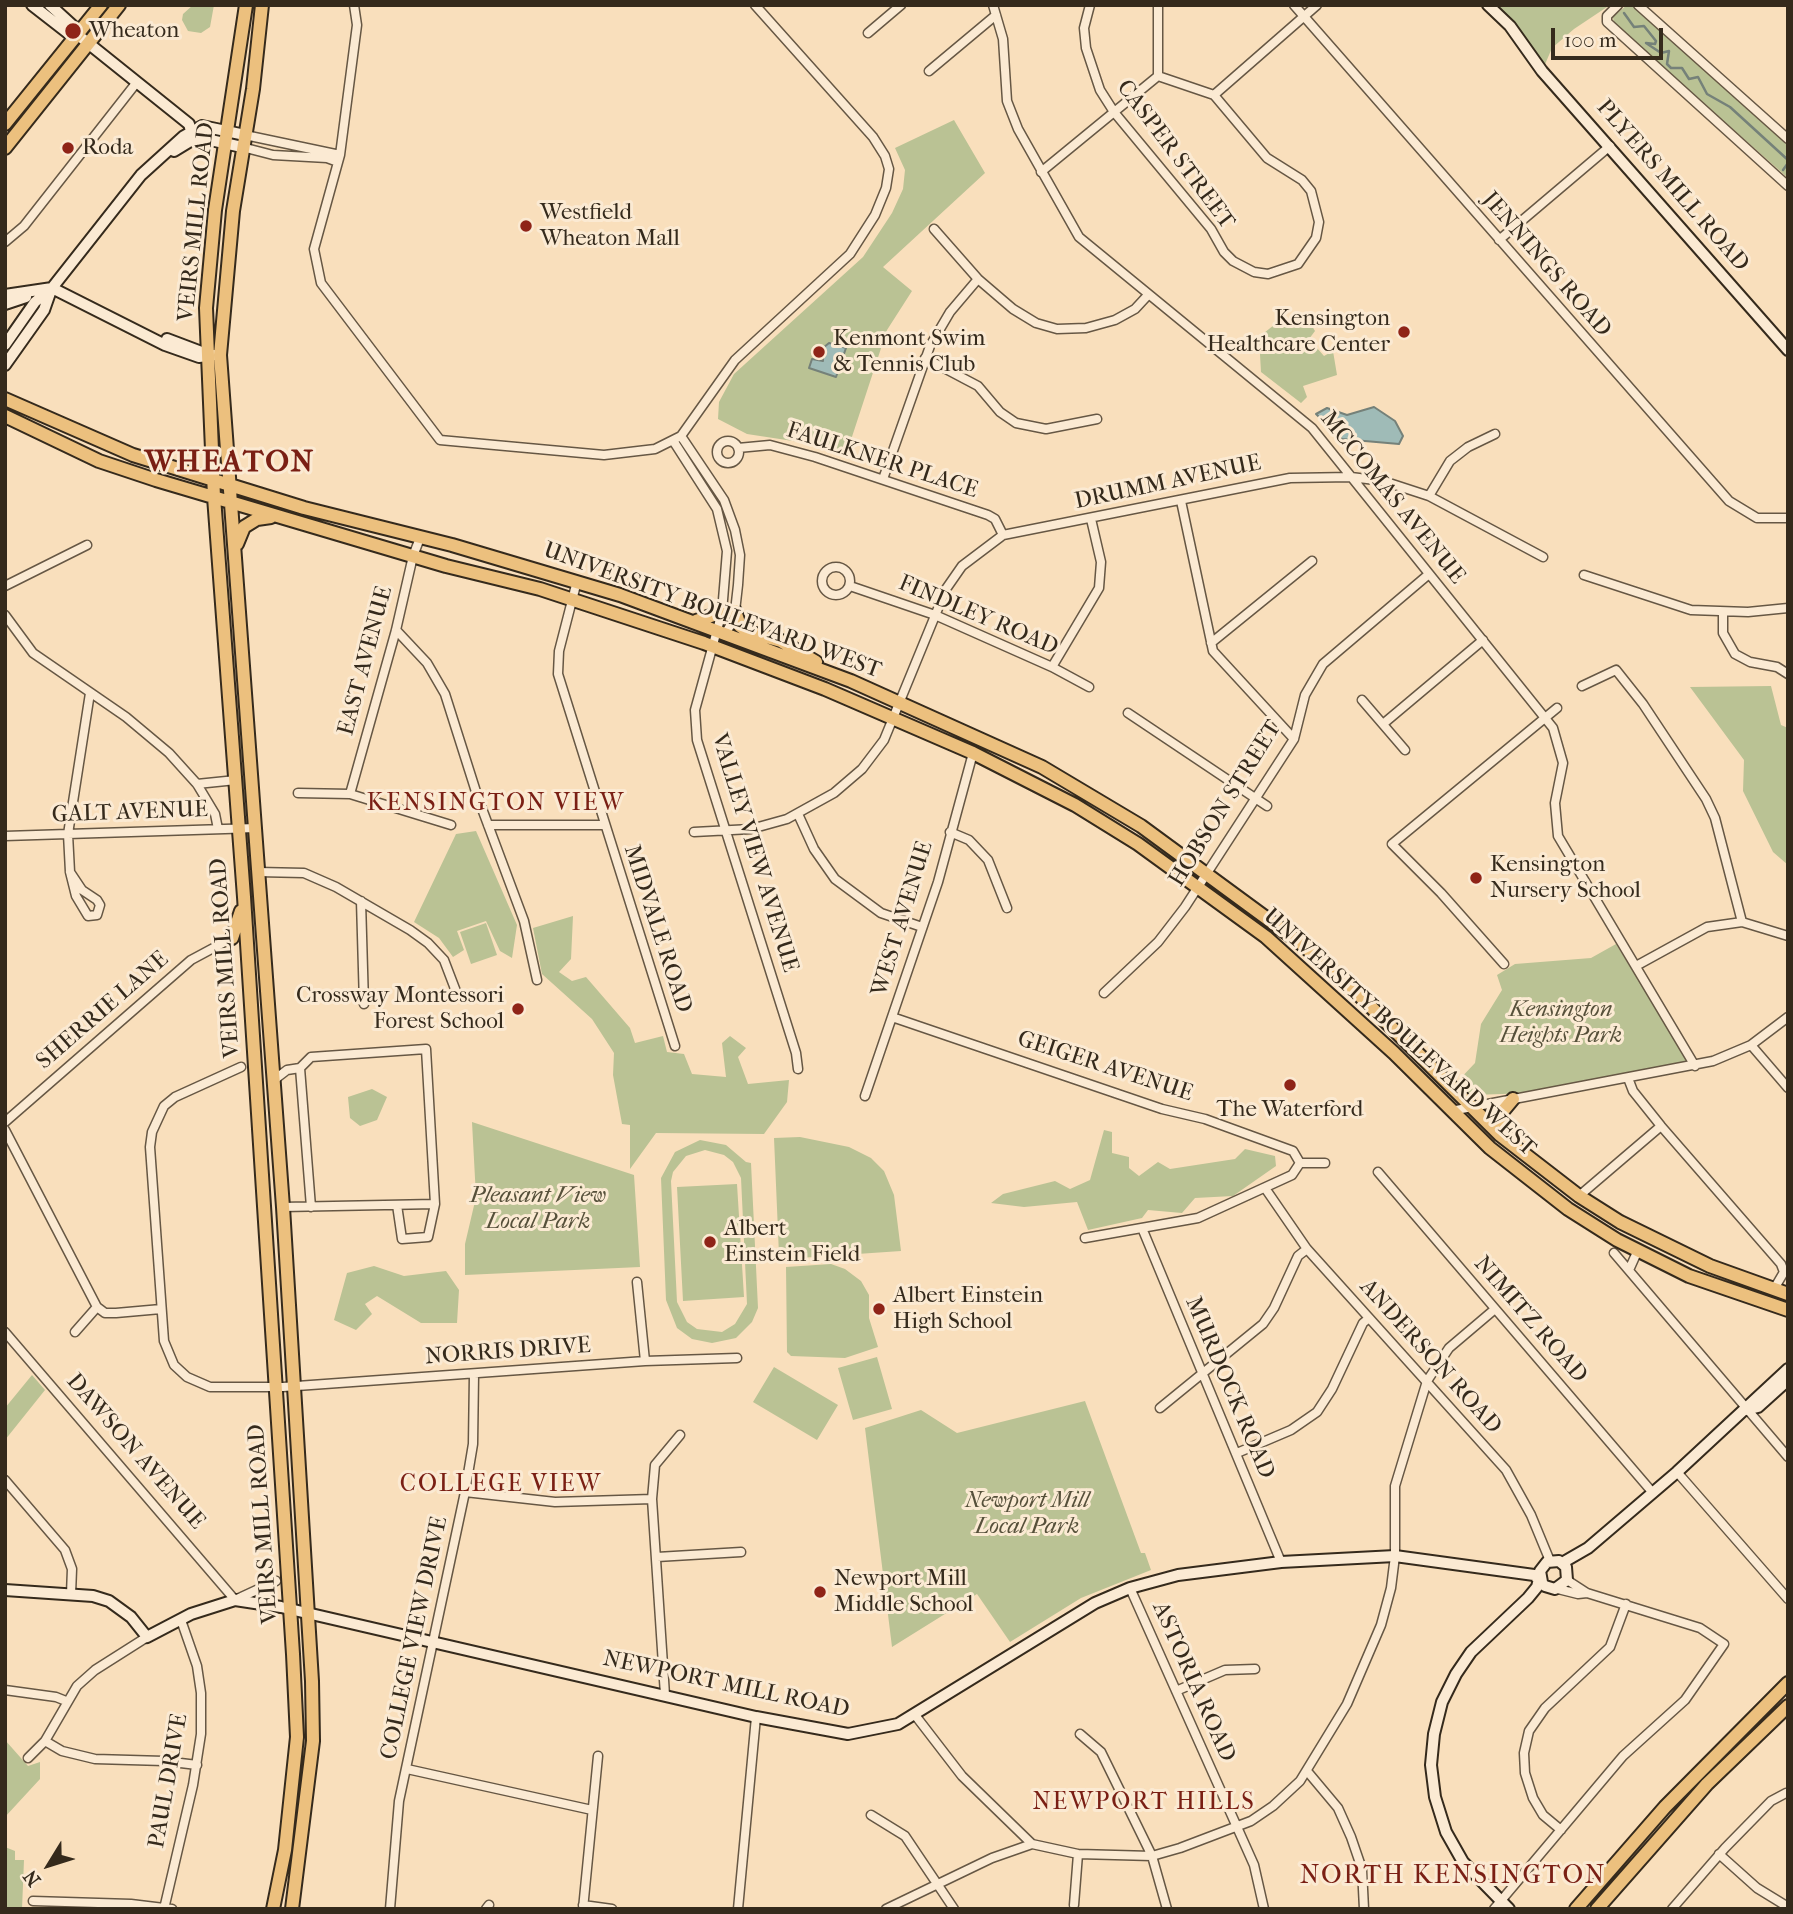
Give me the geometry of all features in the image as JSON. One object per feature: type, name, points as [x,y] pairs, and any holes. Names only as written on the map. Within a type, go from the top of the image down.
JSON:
[{"type":"main road","points":[[5,124],[101,5]]},
{"type":"main road","points":[[5,148],[119,5]]},
{"type":"main road","name":"VEIRS MILL ROAD","points":[[246,5],[225,136],[210,261],[214,355],[213,480],[238,828],[284,1387],[307,1615],[313,1741],[292,1909]]},
{"type":"main road","name":"VEIRS MILL ROAD","points":[[262,5],[214,355],[230,485],[283,1207],[284,1387],[290,1610],[297,1737],[285,1850],[273,1909]]},
{"type":"main road","name":"UNIVERSITY BOULEVARD WEST","points":[[5,399],[88,437],[213,480],[578,582],[694,622],[824,670],[1042,767],[1135,822],[1207,872],[1303,945],[1352,988],[1512,1145],[1578,1196],[1662,1244],[1710,1266],[1788,1294]]},
{"type":"main road","name":"UNIVERSITY BOULEVARD WEST","points":[[5,416],[99,461],[413,555],[574,599],[714,647],[825,689],[973,753],[1075,805],[1198,886],[1305,970],[1395,1053],[1450,1111],[1490,1148],[1568,1209],[1689,1276],[1788,1310]]},
{"type":"main road","points":[[235,551],[240,533],[248,524],[257,519],[285,517]]},
{"type":"main road","points":[[735,611],[740,626],[748,632],[800,651],[824,670]]},
{"type":"main road","points":[[694,622],[722,612]]},
{"type":"main road","points":[[232,938],[244,897]]},
{"type":"main road","points":[[1512,1145],[1500,1127],[1500,1120],[1503,1111],[1513,1099]]},
{"type":"main road","points":[[1576,1909],[1665,1807],[1788,1683]]},
{"type":"main road","points":[[1597,1909],[1707,1784],[1788,1704],[1778,1692]]},
{"type":"street","points":[[32,5],[68,33],[78,35]]},
{"type":"street","points":[[50,5],[73,26],[78,35],[188,124],[191,131]]},
{"type":"street","points":[[354,5],[357,25],[339,158],[314,249],[321,283],[440,440],[604,455],[632,454],[678,439],[722,374],[735,360],[850,254],[875,215],[886,188],[889,169],[885,156],[873,137],[755,5]]},
{"type":"street","points":[[868,33],[901,5]]},
{"type":"street","name":"MCCOMAS AVENUE","points":[[993,5],[1003,38],[1007,101],[1041,172],[1079,237],[1295,411],[1546,717],[1558,739],[1563,763],[1555,803],[1558,836],[1695,1066]]},
{"type":"street","name":"CASPER STREET","points":[[1090,5],[1084,28],[1086,48],[1100,90],[1114,112],[1211,229],[1224,252],[1238,265],[1254,272],[1268,274],[1298,264],[1317,238],[1320,222],[1317,207],[1302,180],[1267,158],[1214,95]]},
{"type":"street","points":[[1158,5],[1158,76]]},
{"type":"street","name":"JENNINGS ROAD","points":[[1294,5],[1729,502],[1757,518],[1788,518]]},
{"type":"street","points":[[1158,76],[1214,95],[1317,5]]},
{"type":"street","name":"PLYERS MILL ROAD","points":[[1488,5],[1511,37],[1526,50],[1788,350]]},
{"type":"street","points":[[1618,5],[1607,16],[1607,22],[1788,186]]},
{"type":"street","points":[[1638,5],[1788,139]]},
{"type":"street","points":[[929,71],[996,15]]},
{"type":"street","points":[[1041,172],[1158,76]]},
{"type":"street","points":[[5,242],[24,226],[137,82]]},
{"type":"street","points":[[5,345],[35,302],[51,288],[141,175],[191,131],[202,126],[243,141],[339,158]]},
{"type":"street","points":[[160,159],[197,137],[225,136]]},
{"type":"street","points":[[243,141],[273,155],[339,158]]},
{"type":"street","points":[[1499,240],[1610,146]]},
{"type":"street","points":[[934,229],[978,279],[1013,309],[1036,323],[1057,329],[1086,328],[1115,320],[1135,309],[1148,295]]},
{"type":"street","points":[[883,479],[925,358],[950,312],[978,279]]},
{"type":"street","points":[[5,304],[51,288]]},
{"type":"street","points":[[5,365],[44,310],[51,288]]},
{"type":"street","points":[[5,295],[51,288],[187,354],[199,357],[214,355]]},
{"type":"street","points":[[5,304],[23,320]]},
{"type":"street","points":[[925,358],[972,381],[1000,412],[1016,423],[1046,429],[1097,419]]},
{"type":"street","points":[[1429,496],[1450,461],[1468,447],[1495,434]]},
{"type":"street","points":[[678,439],[724,500],[736,530],[740,555],[735,611],[731,627],[721,632]]},
{"type":"street","points":[[678,439],[717,509],[727,551],[721,632],[714,647]]},
{"type":"street","name":"FAULKNER PLACE","points":[[738,448],[770,445],[883,479],[988,515],[995,519],[1003,535]]},
{"type":"street","name":"DRUMM AVENUE","points":[[694,832],[751,830],[798,814],[834,793],[865,766],[884,740],[946,589],[962,566],[1003,535],[1290,478],[1351,477],[1397,485],[1429,496],[1543,557]]},
{"type":"street","points":[[1181,501],[1211,643],[1220,662],[1294,739]]},
{"type":"street","points":[[1052,667],[1099,587],[1101,562],[1091,519]]},
{"type":"street","name":"EAST AVENUE","points":[[350,794],[396,630],[413,555],[420,538]]},
{"type":"street","points":[[5,586],[87,545]]},
{"type":"street","points":[[1211,643],[1312,561]]},
{"type":"street","name":"HOBSON STREET","points":[[1104,993],[1158,942],[1198,886],[1294,739],[1305,695],[1323,664],[1429,574]]},
{"type":"street","points":[[1584,575],[1687,609],[1723,612],[1788,608]]},
{"type":"street","name":"MIDVALE ROAD","points":[[578,582],[559,651],[558,674],[675,1046]]},
{"type":"street","name":"FINDLEY ROAD","points":[[850,586],[935,615],[1052,667],[1089,687]]},
{"type":"street","points":[[1723,612],[1723,633],[1734,654],[1750,662],[1777,667],[1788,674]]},
{"type":"street","points":[[5,615],[8,629],[33,653],[169,753],[197,784],[216,817],[218,829]]},
{"type":"street","points":[[396,630],[427,663],[445,694],[488,825],[524,921],[537,980]]},
{"type":"street","points":[[1383,724],[1483,640]]},
{"type":"street","name":"VALLEY VIEW AVENUE","points":[[714,647],[698,691],[695,728],[796,1054],[798,1069]]},
{"type":"street","points":[[1582,686],[1616,670],[1643,704],[1706,799],[1725,849],[1742,922]]},
{"type":"street","points":[[70,872],[82,890],[97,900],[100,905],[97,915],[88,916],[83,910],[70,872],[68,834],[90,693]]},
{"type":"street","points":[[1362,700],[1405,750]]},
{"type":"street","points":[[1504,964],[1441,892],[1392,845],[1557,709]]},
{"type":"street","points":[[1128,713],[1266,806]]},
{"type":"street","name":"WEST AVENUE","points":[[865,1096],[938,882],[973,753]]},
{"type":"street","points":[[197,784],[236,780]]},
{"type":"street","points":[[298,793],[350,794],[452,825]]},
{"type":"street","points":[[798,814],[814,849],[835,879],[871,907],[922,928]]},
{"type":"street","points":[[488,825],[604,825]]},
{"type":"street","name":"GALT AVENUE","points":[[5,836],[256,828]]},
{"type":"street","points":[[950,832],[969,840],[988,860],[1007,908]]},
{"type":"street","points":[[258,872],[304,873],[361,901],[428,943],[444,960],[457,994]]},
{"type":"street","points":[[361,901],[364,1004]]},
{"type":"street","points":[[1636,966],[1707,928],[1742,922],[1788,936]]},
{"type":"street","name":"SHERRIE LANE","points":[[5,1122],[191,960],[232,938]]},
{"type":"street","name":"GEIGER AVENUE","points":[[892,1017],[1162,1110],[1205,1119],[1293,1151],[1300,1163]]},
{"type":"street","points":[[1450,1111],[1695,1066],[1751,1045],[1788,1017]]},
{"type":"street","points":[[1751,1045],[1788,1088]]},
{"type":"street","points":[[274,1080],[287,1070],[300,1068],[311,1057],[426,1049],[435,1204],[428,1237],[402,1239],[397,1206]]},
{"type":"street","points":[[272,1060],[287,1070]]},
{"type":"street","name":"NORRIS DRIVE","points":[[241,1067],[175,1097],[164,1106],[152,1132],[150,1147],[161,1310],[167,1352],[187,1377],[210,1387],[284,1387],[645,1361],[737,1358]]},
{"type":"street","points":[[300,1068],[311,1207]]},
{"type":"street","points":[[1628,1078],[1633,1091],[1661,1126],[1781,1264],[1784,1272],[1774,1289]]},
{"type":"street","points":[[1578,1196],[1661,1126]]},
{"type":"street","points":[[5,1130],[8,1143],[97,1307],[105,1313],[161,1310]]},
{"type":"street","points":[[1085,1238],[1198,1218],[1292,1175],[1300,1163],[1325,1163]]},
{"type":"street","name":"NIMITZ ROAD","points":[[1378,1172],[1653,1493]]},
{"type":"street","name":"ANDERSON ROAD","points":[[1265,1188],[1307,1250],[1506,1470],[1531,1515],[1546,1577]]},
{"type":"street","points":[[283,1207],[435,1204]]},
{"type":"street","name":"MURDOCK ROAD","points":[[1142,1228],[1280,1562]]},
{"type":"street","points":[[1160,1408],[1263,1324],[1274,1308],[1298,1256],[1307,1250]]},
{"type":"street","points":[[1629,1270],[1638,1250]]},
{"type":"street","points":[[1614,1253],[1788,1457]]},
{"type":"street","points":[[637,1282],[645,1361]]},
{"type":"street","points":[[75,1332],[97,1307]]},
{"type":"street","points":[[886,1909],[992,1858],[1032,1844],[1078,1854],[1152,1856],[1238,1827],[1273,1806],[1307,1771],[1347,1704],[1369,1658],[1391,1588],[1395,1556],[1395,1486],[1427,1381],[1449,1348],[1495,1309]]},
{"type":"street","points":[[1237,1453],[1291,1430],[1317,1412],[1332,1389],[1359,1330],[1368,1319]]},
{"type":"street","name":"DAWSON AVENUE","points":[[5,1332],[234,1600]]},
{"type":"street","points":[[1566,1572],[1587,1592],[1700,1628],[1724,1644],[1685,1700],[1623,1756],[1502,1906],[1463,1862],[1446,1832],[1435,1797],[1431,1765],[1439,1712],[1456,1674],[1471,1652],[1546,1577],[1566,1572],[1588,1548],[1677,1472],[1788,1369]]},
{"type":"street","name":"COLLEGE VIEW DRIVE","points":[[390,1909],[396,1826],[465,1492],[472,1444],[474,1375]]},
{"type":"street","points":[[1746,1410],[1758,1407],[1788,1380]]},
{"type":"street","points":[[665,1695],[652,1499],[655,1465],[680,1435]]},
{"type":"street","points":[[1677,1472],[1788,1598]]},
{"type":"street","points":[[5,1480],[65,1550],[72,1569],[71,1594]]},
{"type":"street","points":[[465,1492],[555,1502],[652,1499]]},
{"type":"street","points":[[657,1557],[741,1552]]},
{"type":"street","name":"NEWPORT MILL ROAD","points":[[234,1600],[290,1610],[755,1717],[848,1734],[884,1728],[915,1715],[1059,1622],[1130,1588],[1178,1575],[1280,1562],[1395,1556],[1546,1577],[1566,1572]]},
{"type":"street","points":[[1515,1572],[1524,1586],[1526,1599]]},
{"type":"street","points":[[1546,1577],[1578,1594],[1587,1592]]},
{"type":"street","name":"NEWPORT MILL ROAD","points":[[28,1758],[45,1741],[77,1686],[94,1670],[146,1637],[276,1581]]},
{"type":"street","name":"ASTORIA ROAD","points":[[1130,1588],[1254,1865],[1264,1909]]},
{"type":"street","points":[[5,1590],[47,1595],[71,1594],[109,1601],[131,1617],[146,1637]]},
{"type":"street","points":[[1561,1830],[1543,1815],[1533,1798],[1525,1773],[1524,1753],[1529,1731],[1545,1708],[1610,1647],[1626,1604]]},
{"type":"street","name":"PAUL DRIVE","points":[[167,1908],[201,1734],[201,1693],[197,1666],[181,1620]]},
{"type":"street","points":[[1176,1691],[1225,1670],[1255,1669]]},
{"type":"street","points":[[5,1690],[56,1697],[66,1701]]},
{"type":"street","points":[[915,1715],[962,1776],[1032,1844]]},
{"type":"street","points":[[738,1909],[755,1717]]},
{"type":"street","points":[[1080,1734],[1101,1752],[1152,1856],[1167,1909]]},
{"type":"street","points":[[45,1741],[62,1751],[94,1759],[197,1765]]},
{"type":"street","points":[[598,1756],[583,1907],[612,1909]]},
{"type":"street","points":[[407,1769],[592,1810]]},
{"type":"street","points":[[1307,1771],[1338,1808],[1351,1837],[1362,1869],[1364,1909]]},
{"type":"street","points":[[1672,1909],[1719,1854],[1771,1801],[1786,1793]]},
{"type":"street","points":[[871,1815],[905,1836],[954,1909]]},
{"type":"street","points":[[1074,1905],[1078,1854]]},
{"type":"street","points":[[1719,1854],[1757,1888],[1788,1906]]},
{"type":"street","points":[[33,1901],[167,1908]]},
{"type":"green space","points":[[193,5],[214,5],[210,27],[201,33],[188,31],[182,20],[183,14]]},
{"type":"green space","points":[[1488,5],[1610,5],[1574,29],[1552,48],[1543,69]]},
{"type":"green space","points":[[1627,5],[1635,7],[1788,143],[1788,178],[1614,24],[1613,17]]},
{"type":"green space","name":"Kenmont Swim & Tennis Club","points":[[954,120],[985,173],[883,267],[912,291],[887,330],[846,455],[806,443],[747,434],[718,419],[719,402],[734,374],[863,257],[892,213],[903,189],[905,170],[895,148]]},
{"type":"green space","points":[[1306,316],[1315,331],[1309,339],[1324,356],[1333,351],[1337,375],[1303,386],[1307,397],[1301,403],[1261,372],[1259,337],[1279,321]]},
{"type":"green space","points":[[1771,686],[1781,725],[1788,728],[1788,865],[1773,852],[1743,791],[1744,760],[1690,687]]},
{"type":"green space","points":[[476,831],[517,925],[512,958],[500,951],[486,921],[457,931],[464,950],[453,957],[439,938],[414,922],[456,834]]},
{"type":"green space","points":[[573,916],[571,959],[559,972],[572,981],[586,977],[630,1028],[635,1043],[663,1036],[667,1052],[684,1054],[692,1074],[726,1077],[722,1043],[730,1036],[746,1048],[738,1057],[748,1084],[789,1080],[787,1102],[764,1134],[656,1133],[630,1169],[630,1125],[622,1124],[613,1075],[614,1053],[592,1019],[542,974],[533,928]]},
{"type":"green space","points":[[486,923],[497,955],[471,964],[460,932]]},
{"type":"green space","name":"Kensington Heights Park","points":[[1616,944],[1687,1058],[1686,1064],[1531,1093],[1473,1095],[1456,1083],[1475,1063],[1481,1024],[1502,990],[1497,975],[1515,964],[1591,958]]},
{"type":"green space","points":[[372,1089],[387,1097],[377,1120],[360,1126],[350,1118],[348,1097]]},
{"type":"green space","name":"Pleasant View Local Park","points":[[472,1122],[634,1175],[640,1267],[465,1275],[465,1244],[476,1197]]},
{"type":"green space","points":[[1104,1130],[1112,1132],[1112,1153],[1129,1157],[1129,1168],[1139,1176],[1158,1162],[1170,1169],[1235,1159],[1245,1149],[1275,1156],[1276,1166],[1233,1196],[1195,1198],[1182,1213],[1148,1210],[1142,1218],[1088,1230],[1077,1202],[1024,1207],[991,1203],[1003,1194],[1055,1181],[1070,1189],[1090,1180]]},
{"type":"green space","points":[[800,1137],[849,1147],[871,1158],[884,1171],[894,1195],[901,1251],[784,1259],[779,1255],[774,1138]]},
{"type":"green space","points":[[700,1140],[726,1145],[746,1162],[751,1163],[758,1308],[752,1322],[736,1338],[712,1343],[692,1339],[677,1328],[666,1300],[661,1178],[675,1152]],"holes":[[[705,1150],[724,1155],[733,1162],[741,1178],[747,1304],[735,1324],[722,1332],[697,1329],[687,1322],[677,1302],[671,1181],[673,1172],[686,1156]]]},
{"type":"green space","name":"Albert Einstein Field","points":[[737,1184],[744,1297],[683,1301],[677,1187]]},
{"type":"green space","points":[[831,1264],[845,1269],[861,1281],[869,1295],[869,1318],[878,1347],[845,1358],[791,1356],[787,1352],[786,1267]]},
{"type":"green space","points":[[374,1266],[404,1276],[446,1271],[459,1290],[457,1323],[421,1323],[377,1296],[365,1304],[372,1314],[356,1330],[334,1320],[347,1273]]},
{"type":"green space","points":[[877,1357],[892,1409],[853,1420],[838,1368]]},
{"type":"green space","points":[[774,1367],[838,1405],[817,1440],[753,1402]]},
{"type":"green space","points":[[32,1375],[45,1390],[5,1440],[5,1408]]},
{"type":"green space","name":"Newport Mill Local Park","points":[[1085,1401],[1141,1553],[1145,1553],[1151,1570],[1081,1598],[1010,1642],[977,1594],[892,1647],[865,1428],[921,1410],[957,1433]]},
{"type":"green space","points":[[5,1740],[28,1766],[40,1762],[40,1779],[5,1817]]},
{"type":"green space","points":[[5,1847],[15,1851],[15,1860],[24,1860],[22,1909],[5,1909]]},
{"type":"water","points":[[829,343],[846,348],[836,377],[809,368],[812,359],[823,361],[823,348]]},
{"type":"water","points":[[1374,407],[1395,421],[1403,436],[1399,444],[1342,439],[1316,414],[1327,408],[1347,415]]},
{"type":"waterway","points":[[1624,13],[1634,27],[1644,26],[1656,41],[1655,44],[1646,43],[1661,53],[1669,51],[1667,64],[1671,68],[1682,68],[1689,79],[1698,77],[1707,94],[1730,107],[1788,160]]},
{"type":"waterway","points":[[1783,170],[1788,163]]},
{"type":"place","name":"Wheaton","points":[[73,31]]},
{"type":"place","name":"Roda","points":[[68,148]]},
{"type":"place","name":"Westfield Wheaton Mall","points":[[526,226]]},
{"type":"place","name":"Kensington Healthcare Center","points":[[1404,332]]},
{"type":"place","name":"Kenmont Swim & Tennis Club","points":[[819,352]]},
{"type":"place","name":"Kensington Nursery School","points":[[1476,878]]},
{"type":"place","name":"Crossway Montessori Forest School","points":[[518,1009]]},
{"type":"place","name":"The Waterford","points":[[1290,1085]]},
{"type":"place","name":"Albert Einstein Field","points":[[710,1242]]},
{"type":"place","name":"Albert Einstein High School","points":[[879,1309]]},
{"type":"place","name":"Newport Mill Middle School","points":[[820,1592]]},
{"type":"district","name":"WHEATON","points":[[230,464]]},
{"type":"district","name":"KENSINGTON VIEW","points":[[496,804]]},
{"type":"district","name":"COLLEGE VIEW","points":[[501,1485]]},
{"type":"district","name":"NEWPORT HILLS","points":[[1144,1803]]},
{"type":"district","name":"NORTH KENSINGTON","points":[[1453,1877]]}]
